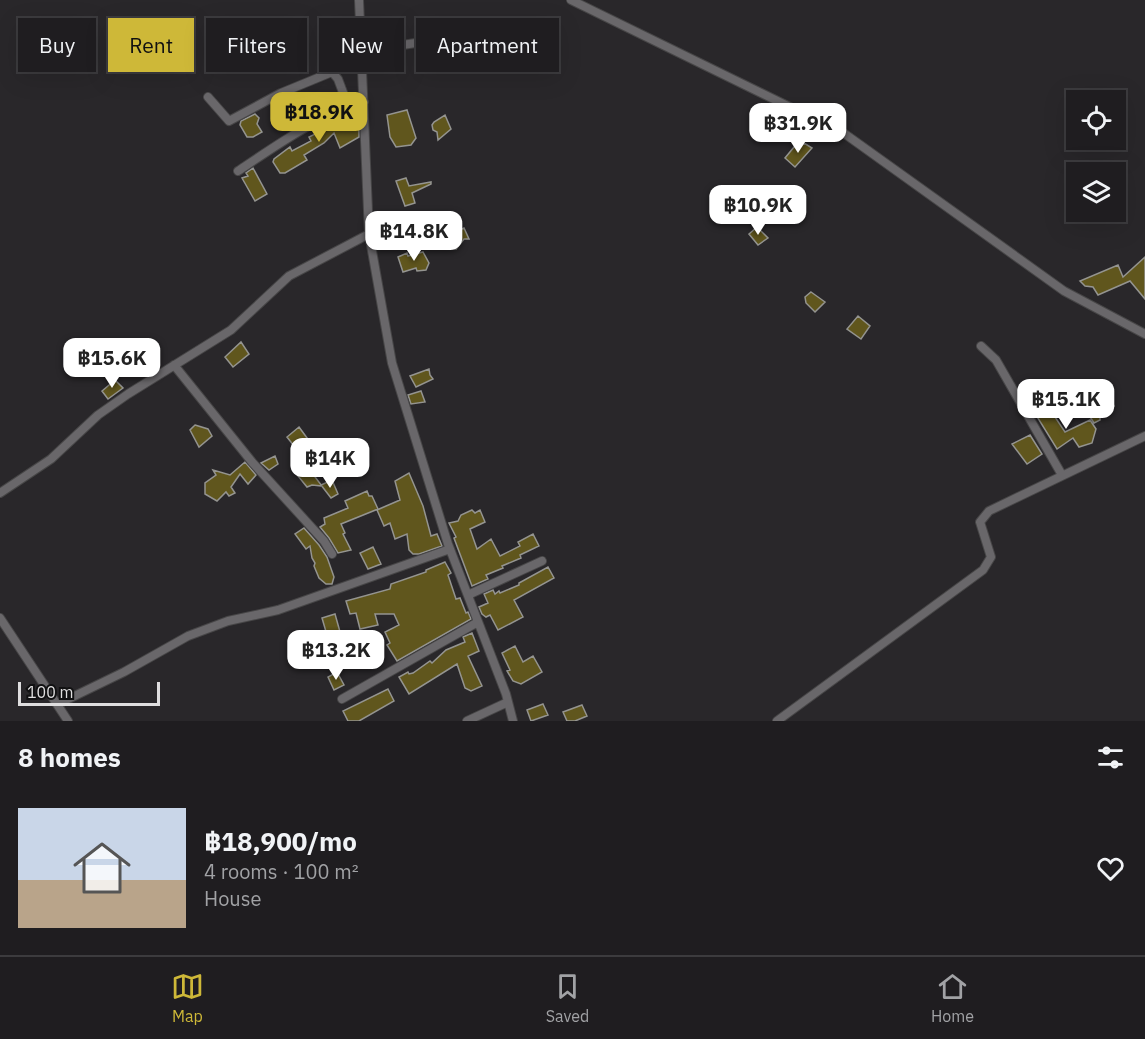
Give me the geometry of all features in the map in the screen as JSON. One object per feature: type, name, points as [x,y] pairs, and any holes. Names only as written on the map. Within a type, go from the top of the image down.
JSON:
[{"type":"street","points":[[360,0],[361,18]]},
{"type":"street","points":[[571,0],[845,134],[1064,291],[1145,334]]},
{"type":"street","points":[[208,97],[229,121],[281,93],[332,72],[338,80],[348,106]]},
{"type":"street","points":[[363,72],[369,234],[392,363],[450,549],[508,702],[513,721]]},
{"type":"street","points":[[237,171],[271,149],[348,106],[364,102]]},
{"type":"street","points":[[0,493],[51,459],[98,416],[128,394],[231,330],[289,276],[369,234]]},
{"type":"street","points":[[981,346],[996,360],[1062,476]]},
{"type":"street","points":[[174,365],[252,462],[324,541],[332,554]]},
{"type":"street","points":[[777,721],[983,570],[991,557],[980,522],[989,511],[1145,436]]},
{"type":"street","points":[[58,704],[124,672],[188,636],[228,621],[278,610],[450,549]]},
{"type":"street","points":[[468,595],[542,561]]},
{"type":"street","points":[[0,618],[68,721]]},
{"type":"street","points":[[342,699],[478,622]]},
{"type":"street","points":[[467,721],[508,702]]},
{"type":"building","points":[[407,110],[416,138],[411,145],[396,147],[390,137],[387,115]]},
{"type":"building","points":[[350,113],[359,131],[359,137],[340,148],[334,133],[324,143],[304,155],[307,160],[285,173],[280,173],[273,162],[274,159],[290,147],[292,151],[311,141],[309,137],[331,126],[330,122]]},
{"type":"building","points":[[255,114],[259,118],[257,124],[262,132],[253,137],[247,137],[240,125],[241,121]]},
{"type":"building","points":[[445,115],[451,129],[438,140],[437,132],[433,130],[432,125]]},
{"type":"building","points":[[799,141],[801,146],[804,143],[812,148],[795,167],[785,158]]},
{"type":"building","points":[[253,168],[267,194],[255,201],[242,178],[248,176],[246,173]]},
{"type":"building","points":[[406,178],[409,186],[431,182],[431,184],[412,193],[415,203],[405,206],[396,181]]},
{"type":"building","points":[[417,222],[421,234],[403,242],[398,230]]},
{"type":"building","points":[[757,227],[768,238],[758,245],[749,234]]},
{"type":"building","points":[[464,228],[469,239],[464,239],[456,249],[451,247],[446,236]]},
{"type":"building","points":[[423,252],[429,263],[426,270],[417,271],[416,268],[403,272],[398,257],[407,253],[408,256]]},
{"type":"building","points":[[1145,257],[1145,299],[1130,281],[1098,295],[1093,287],[1085,286],[1080,281],[1118,265],[1123,277]]},
{"type":"building","points":[[811,292],[825,302],[815,312],[806,303],[805,297]]},
{"type":"building","points":[[858,316],[870,326],[861,339],[847,329]]},
{"type":"building","points":[[241,342],[249,354],[233,367],[225,357]]},
{"type":"building","points":[[429,369],[433,379],[416,387],[410,376]]},
{"type":"building","points":[[115,380],[123,388],[108,399],[102,391]]},
{"type":"building","points":[[1104,385],[1114,406],[1094,423],[1082,404],[1086,403],[1086,396]]},
{"type":"building","points":[[421,391],[425,402],[411,404],[408,395]]},
{"type":"building","points":[[1050,405],[1051,411],[1065,432],[1090,420],[1096,429],[1092,443],[1079,447],[1073,438],[1057,449],[1036,415]]},
{"type":"building","points":[[195,425],[208,429],[212,436],[199,447],[190,430]]},
{"type":"building","points":[[299,427],[310,442],[301,451],[287,437]]},
{"type":"building","points":[[1030,435],[1042,454],[1027,464],[1012,444]]},
{"type":"building","points":[[326,452],[329,456],[339,452],[344,460],[336,468],[340,474],[331,476],[324,453]]},
{"type":"building","points":[[275,456],[278,464],[269,470],[261,463]]},
{"type":"building","points":[[245,462],[256,475],[248,484],[240,474],[231,487],[235,493],[229,496],[226,492],[217,501],[205,494],[205,483],[216,475],[213,470],[230,475]]},
{"type":"building","points":[[306,465],[322,486],[307,487],[298,476],[296,470]]},
{"type":"building","points":[[409,473],[423,506],[431,536],[437,534],[442,546],[419,554],[413,554],[409,550],[407,534],[395,539],[390,523],[384,526],[377,510],[400,500],[395,481]]},
{"type":"building","points":[[332,480],[338,494],[331,498],[321,485]]},
{"type":"building","points":[[367,491],[378,509],[341,524],[351,550],[338,553],[320,527],[325,524],[324,518],[348,508],[345,501]]},
{"type":"building","points":[[472,510],[475,513],[480,510],[485,522],[470,529],[477,549],[491,539],[500,556],[520,546],[518,542],[533,534],[539,546],[520,555],[521,558],[502,566],[503,568],[486,575],[488,579],[472,586],[449,523],[458,521],[461,515]]},
{"type":"building","points":[[304,528],[327,557],[334,577],[332,584],[326,584],[319,578],[310,546],[306,549],[295,534]]},
{"type":"building","points":[[373,547],[381,564],[368,569],[360,553]]},
{"type":"building","points":[[445,562],[451,573],[448,575],[456,599],[460,598],[471,619],[397,661],[387,645],[390,643],[385,632],[399,625],[394,614],[375,614],[378,625],[360,629],[356,613],[350,614],[346,601],[390,589],[391,584],[426,572]]},
{"type":"building","points":[[548,567],[554,578],[514,600],[523,617],[498,630],[490,615],[486,617],[482,614],[479,607],[488,603],[484,594],[493,590],[495,594],[499,591],[500,593],[519,585]]},
{"type":"building","points":[[335,614],[342,639],[329,642],[322,618]]},
{"type":"building","points":[[472,633],[479,651],[468,656],[482,686],[471,691],[465,688],[457,664],[409,694],[399,677],[408,672],[413,673],[430,661],[432,663],[446,650],[465,642],[463,637]]},
{"type":"building","points":[[515,646],[523,662],[533,656],[542,672],[521,684],[513,681],[507,671],[510,670],[502,653]]},
{"type":"building","points":[[337,672],[344,685],[334,690],[328,677]]},
{"type":"building","points":[[388,689],[394,701],[359,721],[348,721],[343,711]]},
{"type":"building","points":[[543,704],[548,715],[531,721],[527,710]]},
{"type":"building","points":[[582,705],[587,716],[575,721],[567,721],[563,712]]}]
